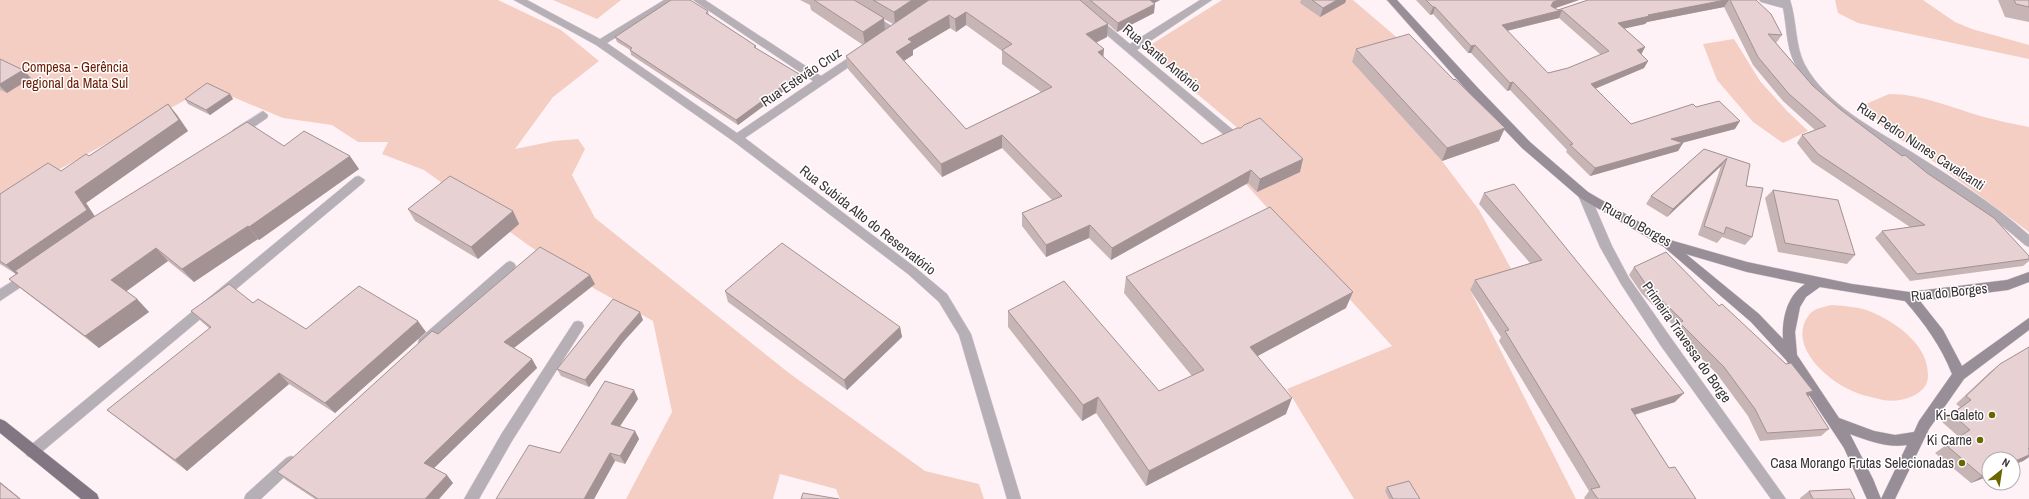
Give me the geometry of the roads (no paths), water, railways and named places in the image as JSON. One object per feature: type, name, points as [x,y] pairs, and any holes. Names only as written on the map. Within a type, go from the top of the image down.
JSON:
[{"type":"main road","name":"Rua do Borges","points":[[1392,0],[1474,91],[1526,145],[1584,195],[1666,243],[1747,267],[1817,282],[1909,297],[2008,285],[2029,277]]},
{"type":"main road","points":[[1666,243],[1754,318],[1791,356],[1835,422],[1868,482],[1874,499]]},
{"type":"main road","points":[[1791,356],[1788,334],[1790,319],[1802,294],[1817,282]]},
{"type":"main road","points":[[1909,297],[1943,339],[1951,352],[1959,375]]},
{"type":"main road","points":[[1888,499],[1918,437],[1936,406],[1959,375],[2029,323]]},
{"type":"main road","points":[[1835,422],[1874,437],[1895,441],[1918,437]]},
{"type":"main road","points":[[0,425],[92,499]]},
{"type":"street","name":"Rua Subida Alto do Reservatório","points":[[519,0],[600,42],[737,138],[912,271],[943,298],[965,334],[1014,499]]},
{"type":"street","points":[[600,42],[671,0]]},
{"type":"street","points":[[698,0],[820,81]]},
{"type":"street","points":[[842,0],[895,31]]},
{"type":"street","name":"Rua Santo Antônio","points":[[1071,0],[1234,137]]},
{"type":"street","points":[[1130,49],[1207,0]]},
{"type":"street","points":[[1764,0],[1786,2]]},
{"type":"street","name":"Rua Pedro Nunes Cavalcanti","points":[[1786,2],[1793,44],[1801,66],[1822,92],[1841,111],[1853,121],[1985,206],[2029,242]]},
{"type":"street","points":[[882,40],[907,23]]},
{"type":"street","name":"Rua Estevão Cruz","points":[[737,138],[870,48]]},
{"type":"street","points":[[230,138],[263,115]]},
{"type":"street","points":[[32,452],[359,180]]},
{"type":"street","name":"Primeira Travessa do Borge","points":[[1584,195],[1606,246],[1625,281],[1666,342],[1779,499]]},
{"type":"street","points":[[416,351],[510,266]]},
{"type":"street","points":[[0,296],[39,269]]},
{"type":"street","points":[[471,499],[507,436],[578,326]]},
{"type":"street","points":[[250,499],[304,451]]},
{"type":"place","name":"Ki-Galeto","points":[[1992,415]]},
{"type":"place","name":"Ki Carne","points":[[1980,440]]},
{"type":"place","name":"Casa Morango Frutas Selecionadas","points":[[1962,463]]},
{"type":"park label","name":"Compesa - Gerência regional da Mata Sul","points":[[75,76]]}]
